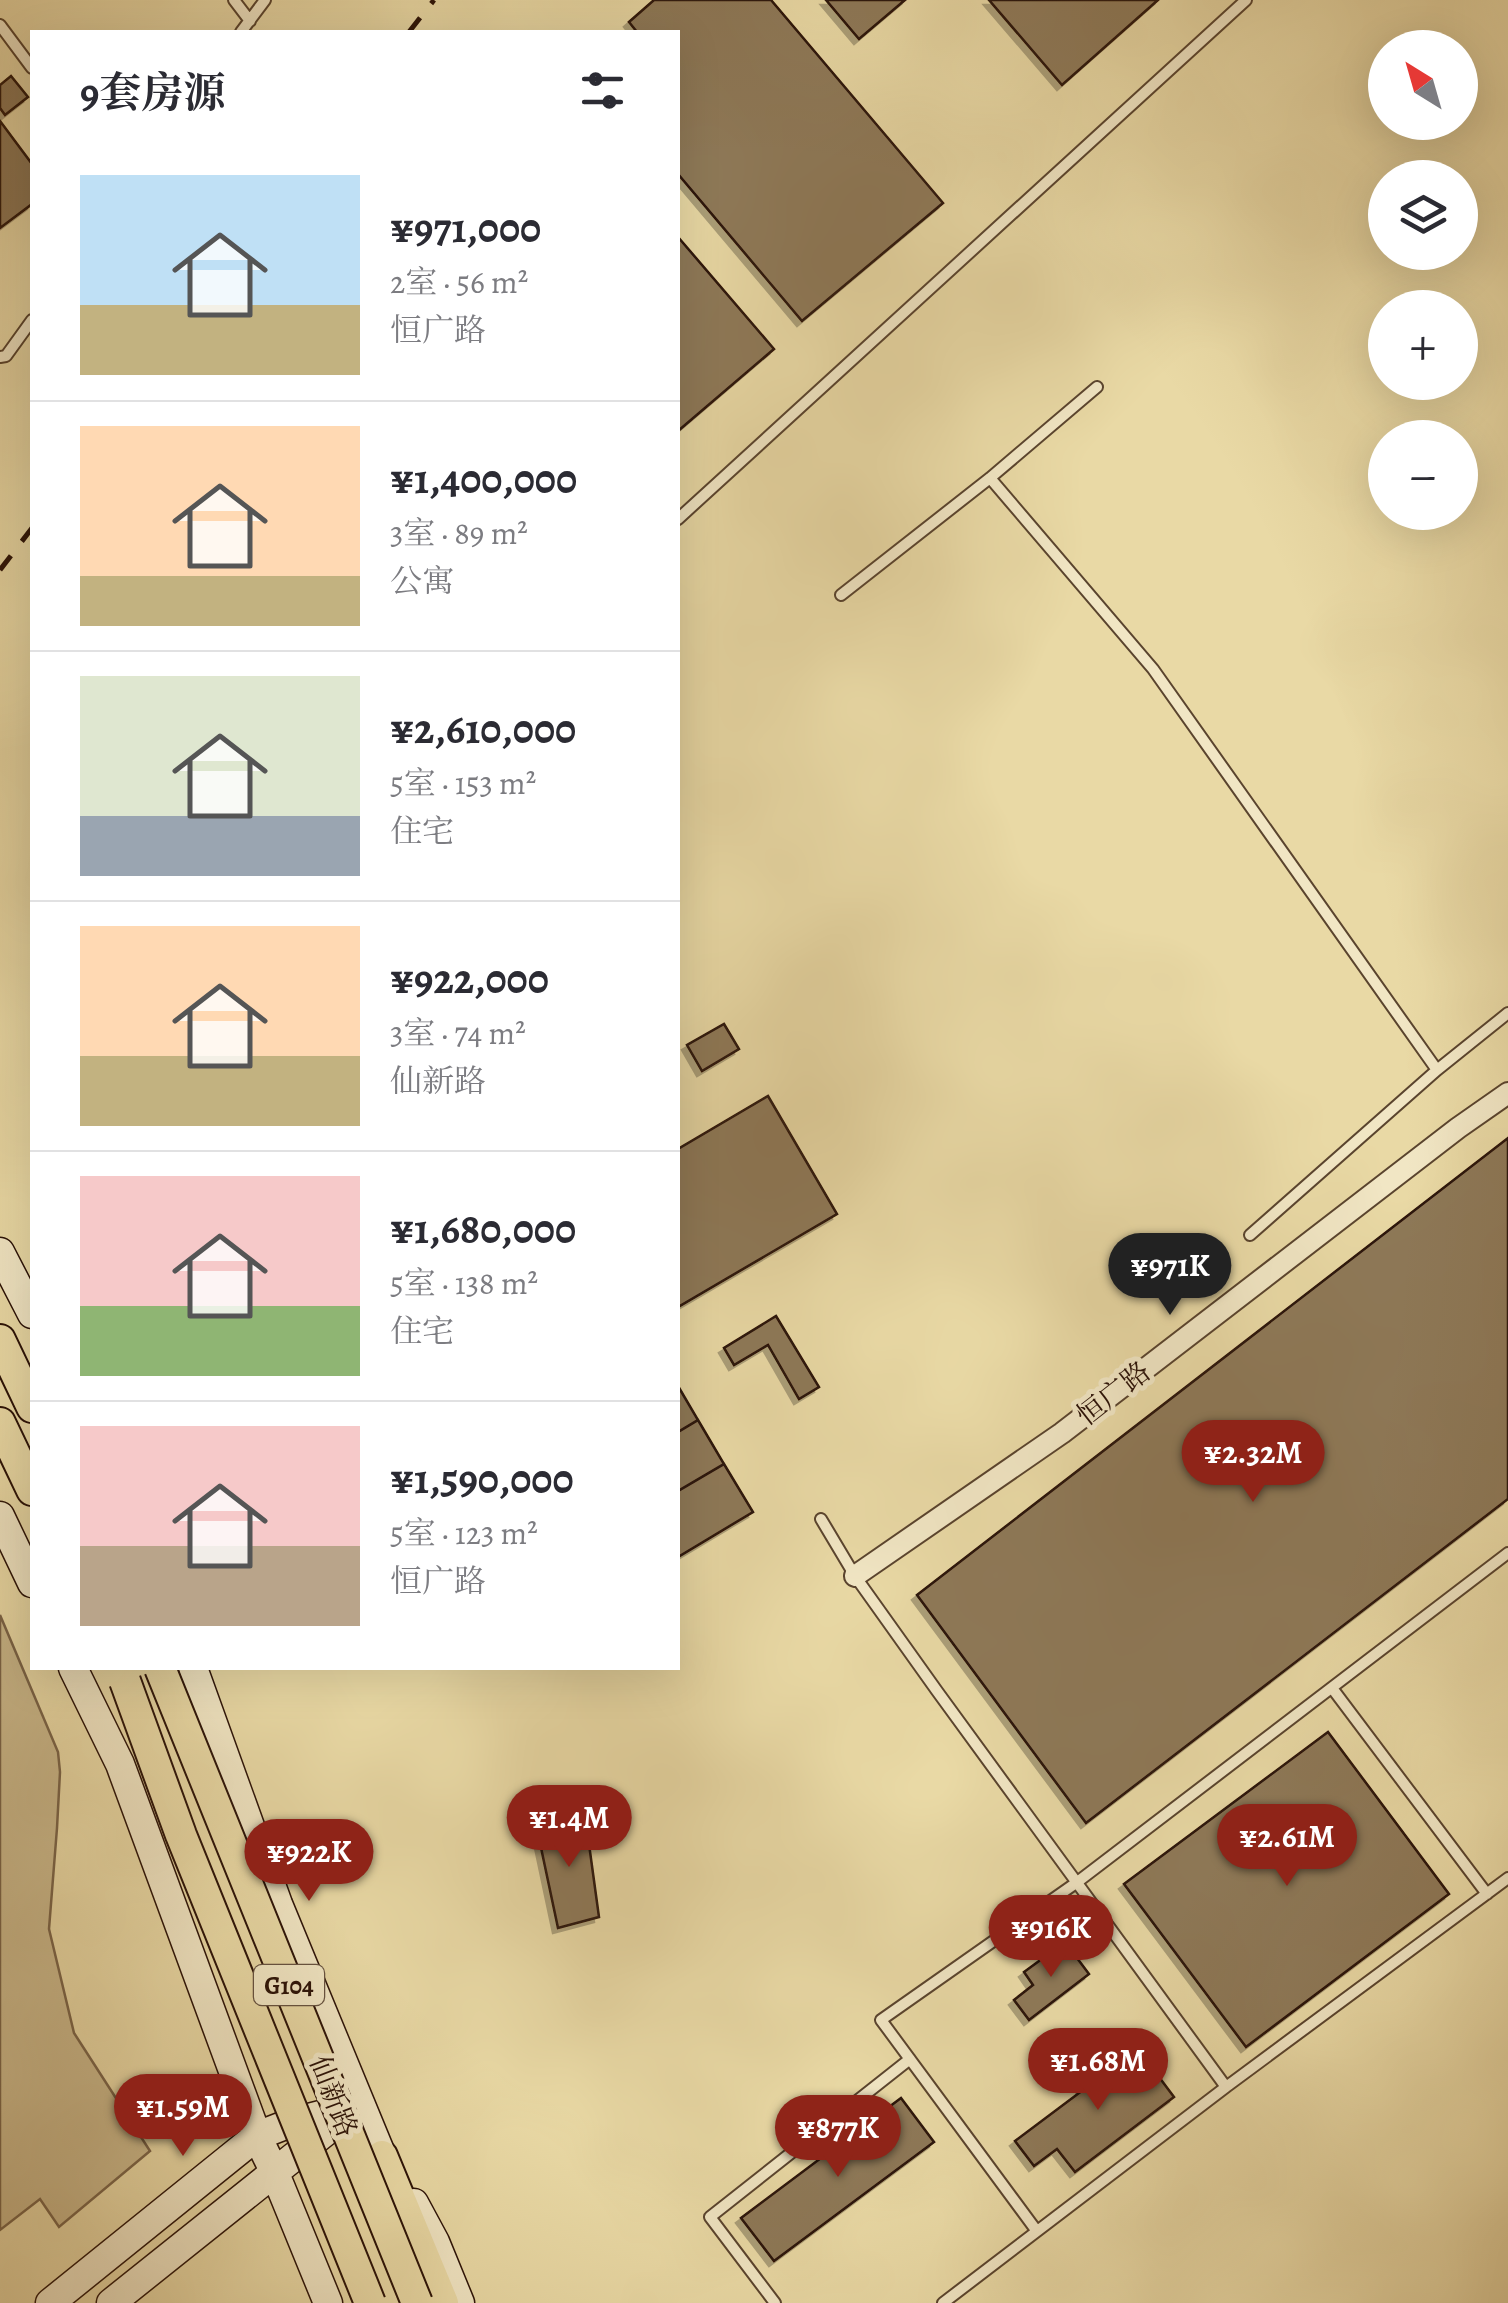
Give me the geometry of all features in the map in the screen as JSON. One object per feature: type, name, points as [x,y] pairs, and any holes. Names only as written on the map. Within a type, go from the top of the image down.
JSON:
[{"type":"main road","points":[[0,1252],[30,1310]]},
{"type":"main road","points":[[0,1279],[30,1336]]},
{"type":"main road","points":[[0,1340],[30,1402]]},
{"type":"main road","points":[[0,1422],[30,1486]]},
{"type":"main road","points":[[0,1492],[30,1556]]},
{"type":"main road","points":[[0,1516],[30,1579]]},
{"type":"main road","points":[[74,1670],[120,1764],[257,2136],[328,2303]]},
{"type":"main road","points":[[86,1670],[106,1710],[257,2136]]},
{"type":"main road","name":"仙新路","points":[[120,1670],[180,1834],[370,2303]]},
{"type":"main road","name":"仙新路","points":[[161,1670],[417,2303]]},
{"type":"main road","name":"仙新路","points":[[194,1670],[278,1904],[382,2156]]},
{"type":"main road","name":"仙新路","points":[[202,1670],[361,2105],[434,2242],[460,2303]]},
{"type":"main road","points":[[50,2303],[257,2136],[361,2105]]},
{"type":"main road","points":[[111,2303],[361,2105]]},
{"type":"main road","points":[[382,2156],[442,2303]]},
{"type":"street","name":"恒广路","points":[[855,1576],[1062,1433],[1508,1093]]},
{"type":"lane","points":[[234,0],[250,21]]},
{"type":"lane","points":[[243,30],[265,0]]},
{"type":"lane","points":[[680,517],[1246,0]]},
{"type":"lane","points":[[0,26],[30,65]]},
{"type":"lane","points":[[0,356],[6,356],[30,323]]},
{"type":"lane","points":[[841,596],[990,478],[1096,387]]},
{"type":"lane","points":[[990,478],[1153,669],[1437,1070]]},
{"type":"lane","points":[[1250,1235],[1437,1070],[1508,1013]]},
{"type":"lane","points":[[822,1519],[855,1576],[1226,2087]]},
{"type":"lane","points":[[1036,2230],[880,2020],[1076,1883],[1508,1553]]},
{"type":"lane","points":[[1332,1688],[1486,1894]]},
{"type":"lane","points":[[943,2303],[1508,1878]]},
{"type":"lane","points":[[775,2303],[710,2217],[910,2060]]},
{"type":"shaded area","points":[[0,1615],[58,1752],[60,1772],[49,1929],[74,2033],[150,2151],[59,2227],[40,2199],[0,2230]]},
{"type":"building","points":[[654,0],[771,0],[943,203],[802,321],[680,176],[680,30],[635,30],[629,22]]},
{"type":"building","points":[[826,0],[905,0],[859,39]]},
{"type":"building","points":[[989,0],[1158,0],[1062,85]]},
{"type":"building","points":[[11,76],[28,97],[5,115],[0,108],[0,85]]},
{"type":"building","points":[[0,121],[30,161],[30,206],[0,228]]},
{"type":"building","points":[[680,239],[774,349],[680,429]]},
{"type":"building","points":[[724,1024],[739,1049],[702,1071],[687,1045]]},
{"type":"building","points":[[768,1096],[837,1214],[680,1306],[680,1148]]},
{"type":"building","points":[[1508,1138],[1508,1499],[1086,1823],[917,1595]]},
{"type":"building","points":[[776,1316],[819,1387],[799,1399],[768,1345],[734,1365],[724,1348]]},
{"type":"building","points":[[680,1389],[698,1420],[680,1431]]},
{"type":"building","points":[[698,1420],[724,1464],[680,1490],[680,1431]]},
{"type":"building","points":[[724,1464],[753,1512],[680,1556],[680,1490]]},
{"type":"building","points":[[1328,1732],[1449,1894],[1246,2047],[1124,1884]]},
{"type":"building","points":[[585,1815],[599,1917],[558,1928],[536,1824]]},
{"type":"building","points":[[1065,1942],[1089,1974],[1029,2020],[1014,2000],[1033,1985],[1024,1972]]},
{"type":"building","points":[[1141,2053],[1174,2097],[1075,2172],[1057,2149],[1034,2166],[1015,2141],[1083,2090],[1077,2082],[1113,2055],[1123,2068]]},
{"type":"building","points":[[901,2098],[934,2142],[774,2261],[741,2218]]},
{"type":"railway","points":[[411,30],[434,0]]},
{"type":"railway","points":[[0,570],[30,531]]}]
